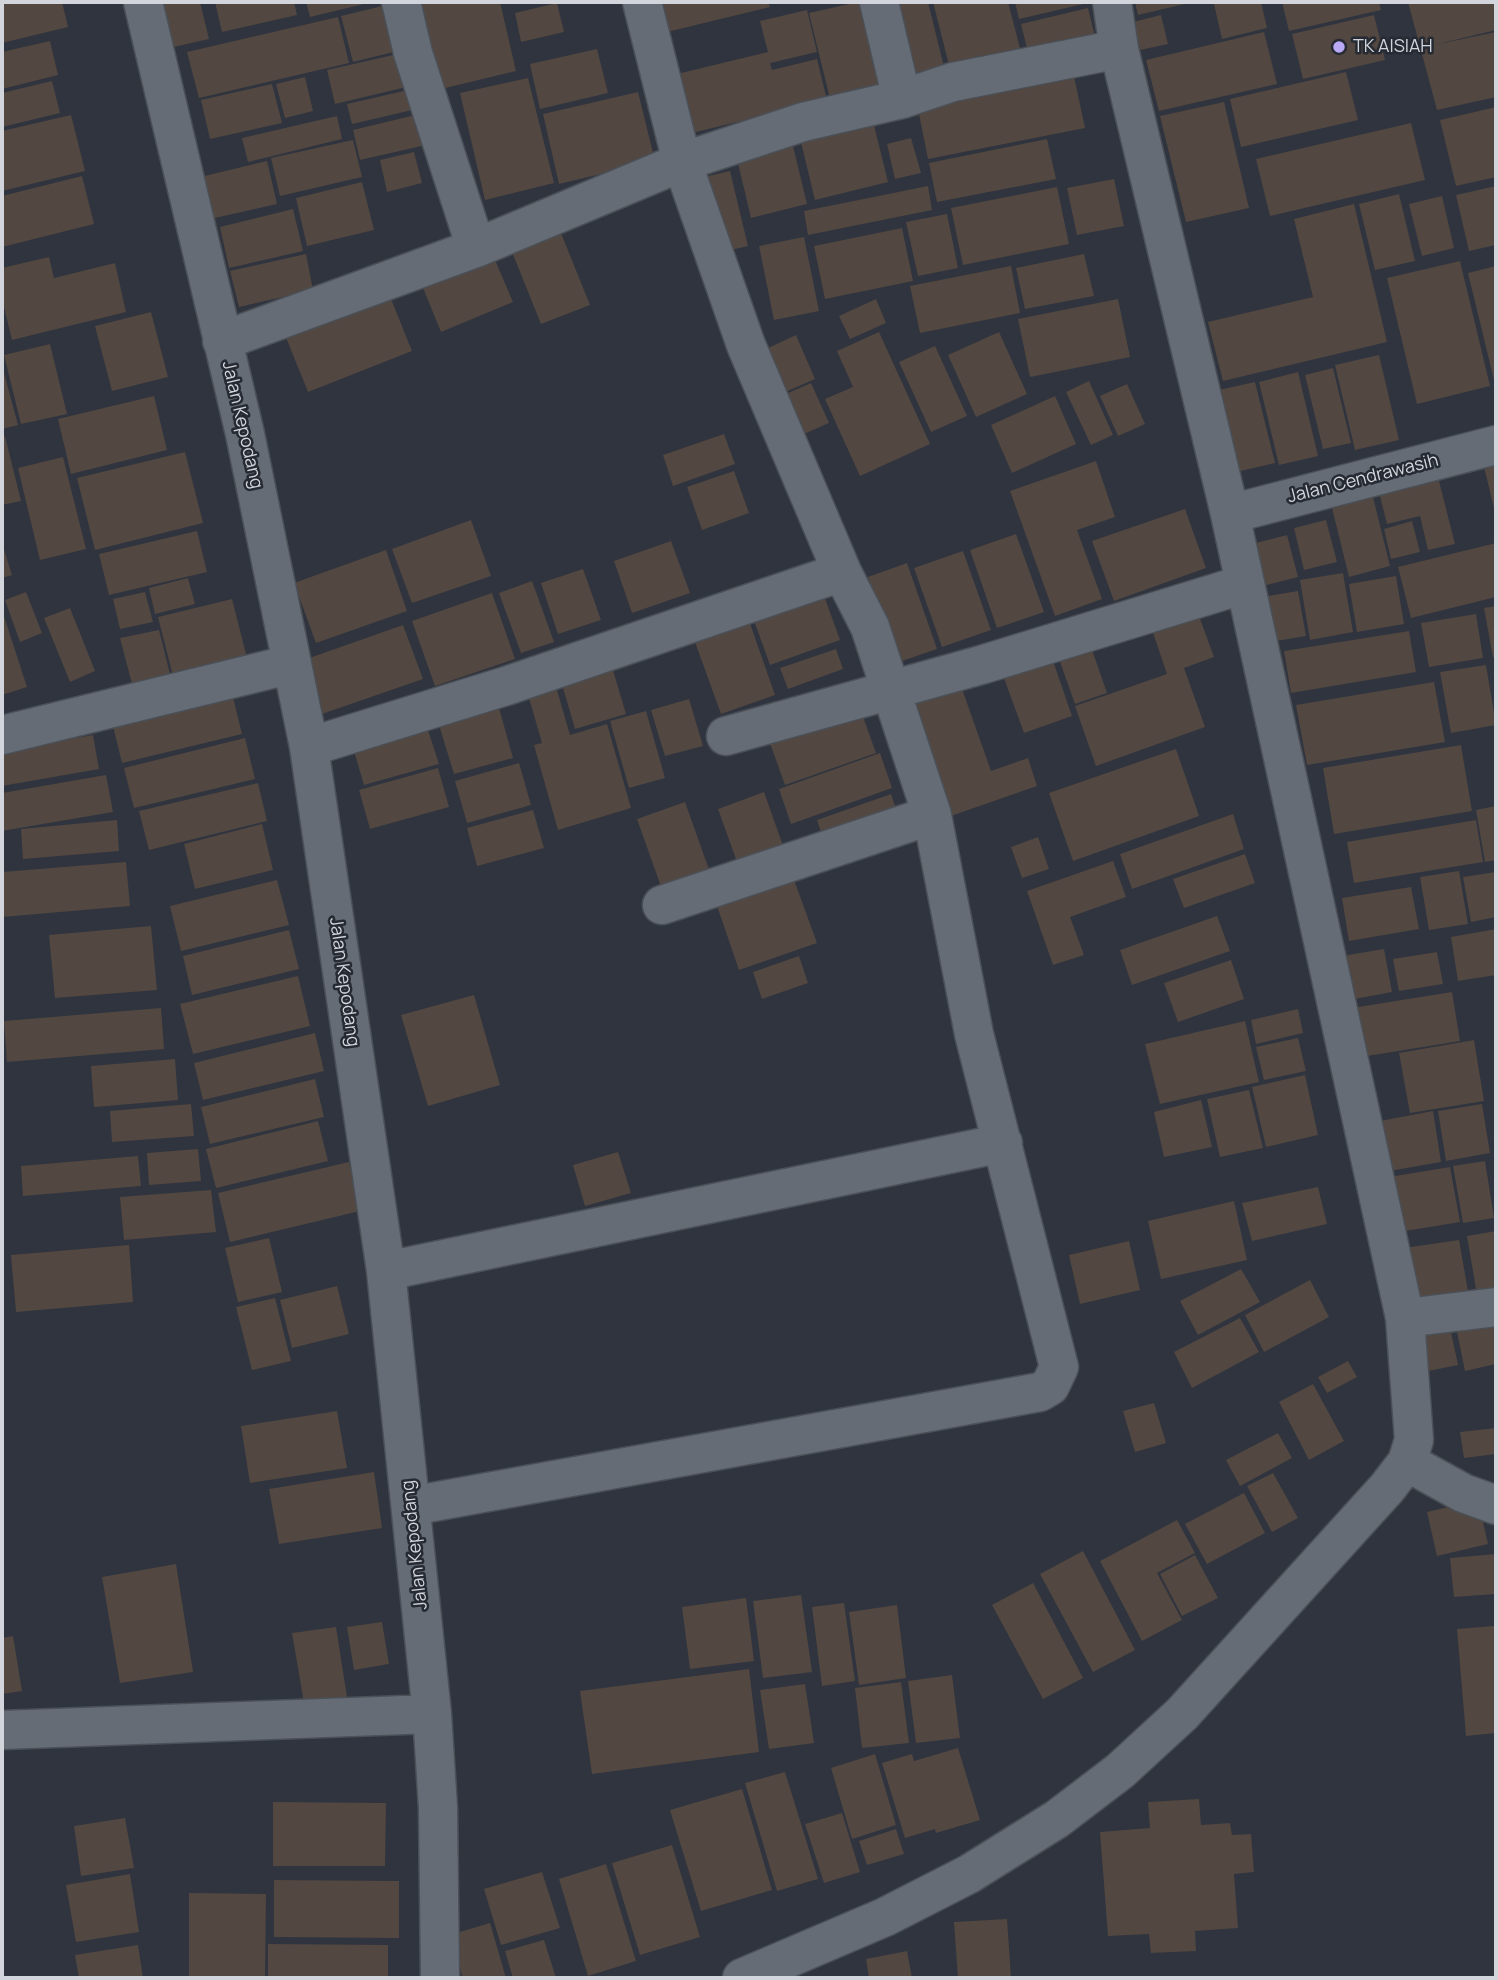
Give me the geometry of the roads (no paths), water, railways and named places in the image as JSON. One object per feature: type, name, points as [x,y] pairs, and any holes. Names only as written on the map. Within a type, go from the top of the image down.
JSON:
[{"type":"street","name":"Jalan Kepodang","points":[[143,2],[222,341],[309,747],[386,1271],[432,1714],[438,1808],[440,1978]]},
{"type":"street","points":[[401,2],[413,53],[476,248]]},
{"type":"street","points":[[411,1506],[1040,1392],[1050,1386],[1059,1367],[974,1034],[932,815],[870,627],[842,572],[746,345],[682,162],[642,2]]},
{"type":"street","points":[[879,2],[902,99]]},
{"type":"street","points":[[742,1978],[886,1917],[969,1874],[1057,1819],[1120,1771],[1182,1714],[1245,1648],[1407,1462],[1414,1440],[1415,1420],[1405,1318],[1230,514],[1119,48],[1112,2]]},
{"type":"street","points":[[222,341],[476,248],[682,162],[803,122],[902,99],[953,82],[1119,48]]},
{"type":"street","name":"Jalan Cendrawasih","points":[[1230,514],[1496,445]]},
{"type":"street","points":[[309,747],[506,686],[842,572]]},
{"type":"street","points":[[726,736],[981,665],[1245,584]]},
{"type":"street","points":[[2,735],[292,664]]},
{"type":"street","points":[[662,905],[932,815]]},
{"type":"street","points":[[386,1271],[1003,1143]]},
{"type":"street","points":[[1405,1318],[1496,1307]]},
{"type":"street","points":[[1407,1462],[1463,1493],[1496,1505]]},
{"type":"street","points":[[2,1730],[432,1714]]},
{"type":"place","name":"TK AISIAH","points":[[1339,47]]}]
